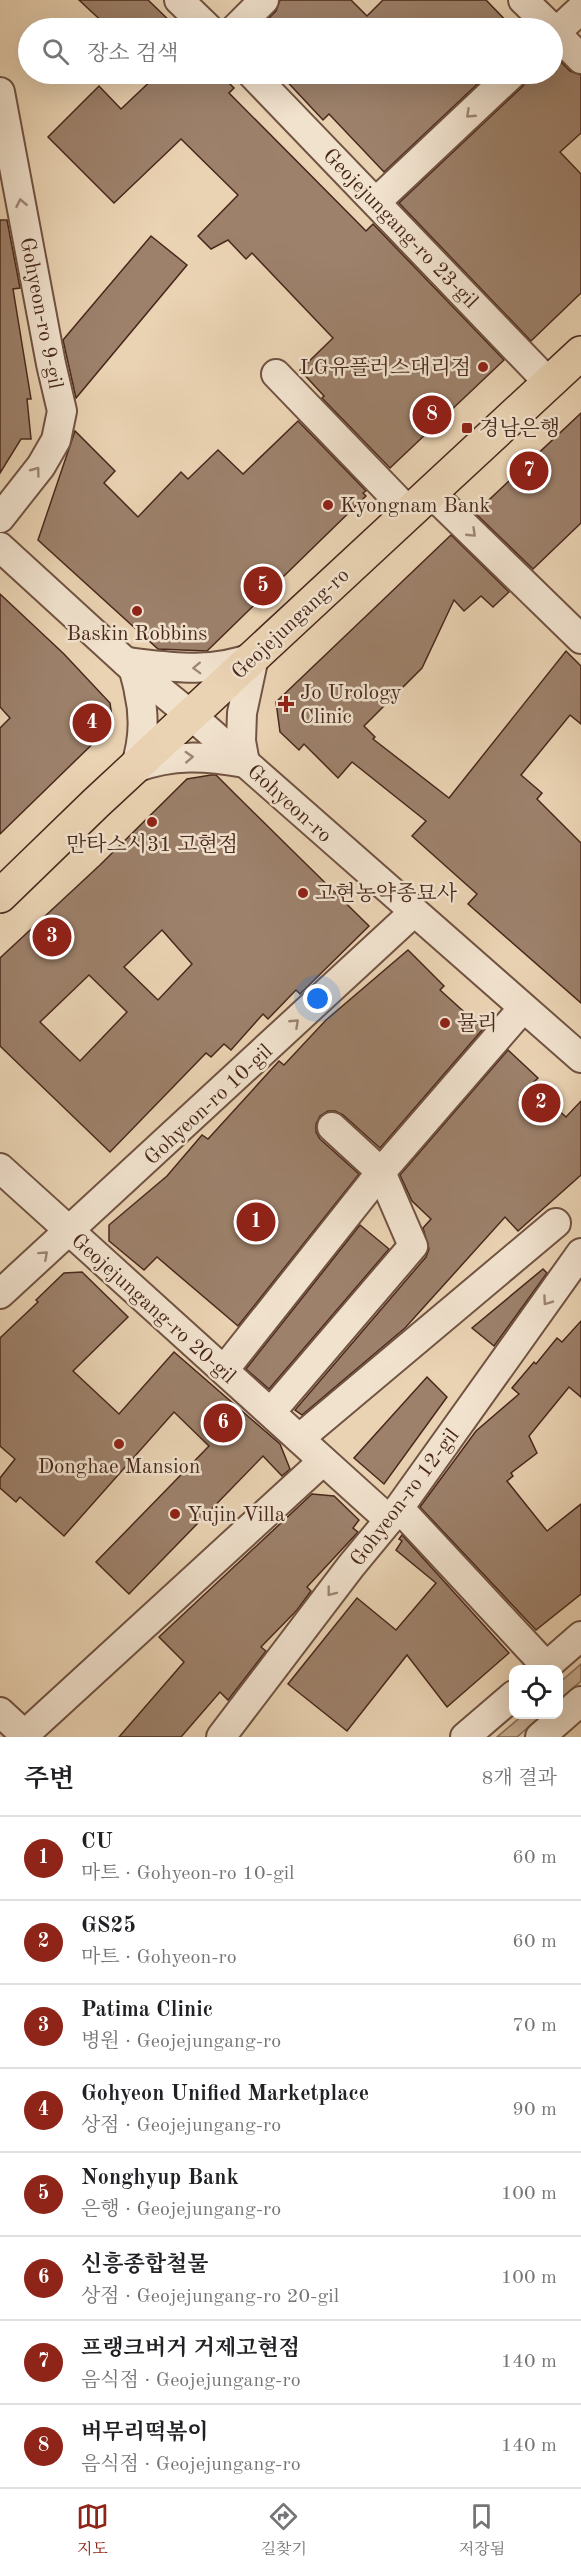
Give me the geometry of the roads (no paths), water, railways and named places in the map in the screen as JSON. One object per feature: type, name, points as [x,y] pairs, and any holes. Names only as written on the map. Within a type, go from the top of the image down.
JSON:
[{"type":"main road","name":"Geojejungang-ro","points":[[0,896],[581,353]]},
{"type":"street","points":[[179,0],[198,18]]},
{"type":"street","points":[[246,18],[264,0]]},
{"type":"street","points":[[523,0],[540,18]]},
{"type":"street","points":[[563,24],[581,9]]},
{"type":"street","points":[[563,42],[581,59]]},
{"type":"street","name":"Geojejungang-ro 23-gil","points":[[262,84],[549,383]]},
{"type":"street","points":[[376,202],[501,84]]},
{"type":"street","name":"Gohyeon-ro 9-gil","points":[[0,92],[51,364],[62,411],[56,440],[40,466],[0,518]]},
{"type":"street","points":[[276,374],[419,502],[581,639]]},
{"type":"street","name":"Gohyeon-ro","points":[[0,547],[130,665],[192,716],[581,1058]]},
{"type":"street","points":[[135,768],[141,749],[142,723],[140,693],[130,665],[201,669],[240,663],[254,657]]},
{"type":"street","points":[[135,768],[152,762],[191,756],[244,763],[241,741],[242,712],[254,657]]},
{"type":"street","name":"Gohyeon-ro 10-gil","points":[[0,1294],[70,1232],[414,912]]},
{"type":"street","points":[[224,1370],[381,1172],[523,1008]]},
{"type":"street","points":[[271,1412],[413,1246],[381,1172],[332,1128]]},
{"type":"street","name":"Geojejungang-ro 20-gil","points":[[0,1168],[323,1461],[394,1514],[541,1665]]},
{"type":"street","points":[[300,1438],[556,1223]]},
{"type":"street","name":"Gohyeon-ro 12-gil","points":[[221,1737],[394,1514],[581,1253]]},
{"type":"street","points":[[0,1712],[24,1736],[323,1461]]},
{"type":"street","points":[[547,1665],[581,1636]]},
{"type":"street","points":[[465,1737],[509,1698]]},
{"type":"street","points":[[540,1737],[581,1701]]},
{"type":"place","name":"LG유플러스대리점","points":[[483,367]]},
{"type":"place","name":"버무리떡볶이","points":[[432,415]]},
{"type":"place","name":"경남은행","points":[[467,428]]},
{"type":"place","name":"프랭크버거 거제고현점","points":[[529,471]]},
{"type":"place","name":"Kyongnam Bank","points":[[328,505]]},
{"type":"place","name":"Nonghyup Bank","points":[[263,586]]},
{"type":"place","name":"Baskin Robbins","points":[[137,611]]},
{"type":"place","name":"Jo Urology Clinic","points":[[286,704]]},
{"type":"place","name":"Gohyeon Unified Marketplace","points":[[92,723]]},
{"type":"place","name":"만타스시31 고현점","points":[[152,822]]},
{"type":"place","name":"고현농약종묘사","points":[[303,893]]},
{"type":"place","name":"Patima Clinic","points":[[52,937]]},
{"type":"place","name":"뮬리","points":[[445,1023]]},
{"type":"place","name":"GS25","points":[[541,1103]]},
{"type":"place","name":"CU","points":[[256,1222]]},
{"type":"place","name":"신흥종합철물","points":[[223,1423]]},
{"type":"place","name":"Donghae Mansion","points":[[119,1444]]},
{"type":"place","name":"Yujin Villa","points":[[175,1514]]}]
